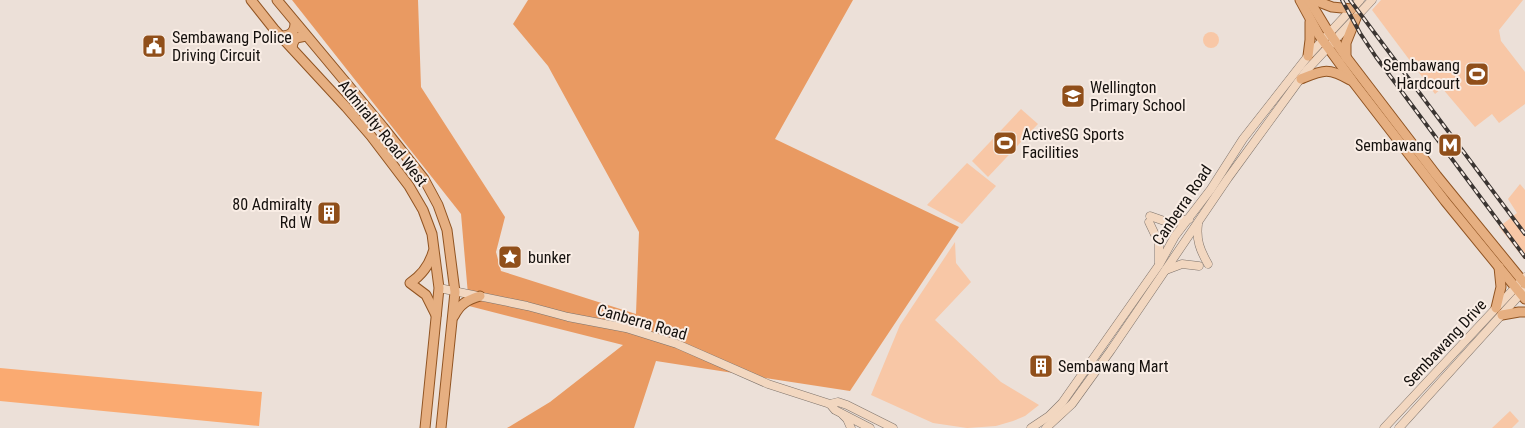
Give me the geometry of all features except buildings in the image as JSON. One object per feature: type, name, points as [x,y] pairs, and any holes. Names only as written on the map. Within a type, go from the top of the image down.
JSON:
[{"type":"main road","name":"Admiralty Road West","points":[[252,0],[280,36],[346,107],[410,186],[423,210],[432,234],[439,288],[426,428]]},
{"type":"main road","name":"Admiralty Road West","points":[[277,0],[295,24],[347,83],[424,180],[433,195],[447,230],[455,292],[443,415],[440,428]]},
{"type":"main road","points":[[1300,0],[1310,18],[1346,57],[1523,287]]},
{"type":"main road","points":[[1310,0],[1329,40],[1354,83],[1450,208],[1499,267],[1523,287]]},
{"type":"main road","points":[[1314,0],[1332,7],[1352,9]]},
{"type":"main road","name":"Canberra Road","points":[[1046,428],[1072,404],[1228,178],[1360,0]]},
{"type":"main road","name":"Canberra Road","points":[[1031,428],[1049,416],[1062,403],[1159,265],[1175,236],[1190,218],[1244,139],[1308,56],[1356,18],[1372,0]]},
{"type":"main road","points":[[1308,56],[1311,31],[1310,18]]},
{"type":"main road","points":[[1346,57],[1346,43],[1356,18]]},
{"type":"main road","points":[[280,36],[286,36],[293,32],[295,24]]},
{"type":"main road","points":[[292,48],[296,38],[306,36]]},
{"type":"main road","points":[[1301,79],[1322,71],[1337,73],[1354,83]]},
{"type":"main road","points":[[346,107],[351,98],[347,83]]},
{"type":"main road","points":[[1159,265],[1159,243],[1150,219],[1170,223],[1190,218]]},
{"type":"main road","points":[[1199,222],[1197,236],[1199,246],[1208,264]]},
{"type":"main road","points":[[434,250],[429,264],[418,278],[410,283],[426,295],[437,317]]},
{"type":"main road","points":[[1164,271],[1182,264],[1199,266]]},
{"type":"main road","points":[[1499,267],[1501,287],[1499,312],[1525,312]]},
{"type":"main road","name":"Sembawang Drive","points":[[1384,428],[1523,287]]},
{"type":"main road","name":"Canberra Road","points":[[439,288],[626,328],[677,344],[768,384],[830,404],[842,414],[870,428]]},
{"type":"main road","points":[[452,319],[461,304],[480,296]]},
{"type":"main road","name":"Sembawang Drive","points":[[1399,428],[1499,312]]},
{"type":"main road","name":"Canberra Road","points":[[830,404],[838,402],[847,405],[893,428]]},
{"type":"main road","points":[[842,414],[847,418],[851,428]]},
{"type":"shaded area","points":[[292,0],[418,0],[421,87],[505,217],[496,252],[501,271],[636,314],[639,232],[548,66],[513,24],[528,0],[853,0],[775,139],[959,227],[850,391],[656,361],[634,428],[507,428],[550,402],[623,345],[469,306],[461,214]]},
{"type":"shaded area","points":[[1381,0],[1523,0],[1499,30],[1501,41],[1525,72],[1525,104],[1499,123],[1492,114],[1475,127],[1442,88],[1435,94],[1372,10]]},
{"type":"shaded area","points":[[1208,32],[1214,32],[1219,37],[1217,46],[1208,48],[1203,43],[1203,37]]},
{"type":"shaded area","name":"ActiveSG Sports Facilities","points":[[1021,109],[1038,124],[988,177],[972,161]]},
{"type":"shaded area","points":[[967,163],[996,186],[962,224],[927,205]]},
{"type":"shaded area","points":[[1520,184],[1525,190],[1524,259],[1499,227],[1517,213],[1508,199]]},
{"type":"shaded area","points":[[955,242],[956,263],[971,282],[935,320],[1001,382],[1039,405],[1025,416],[996,426],[967,428],[933,423],[871,395],[900,325]]},
{"type":"shaded area","points":[[0,368],[262,392],[259,426],[0,401]]},
{"type":"shaded area","points":[[1510,411],[1519,421],[1512,428],[1492,428]]},
{"type":"railway","points":[[1342,0],[1376,57],[1525,257]]},
{"type":"railway","points":[[1350,0],[1525,234]]},
{"type":"place","name":"Sembawang Police Driving Circuit","points":[[154,46]]},
{"type":"place","name":"Sembawang Hardcourt","points":[[1477,74]]},
{"type":"place","name":"Wellington Primary School","points":[[1073,96]]},
{"type":"place","name":"ActiveSG Sports Facilities","points":[[1005,143]]},
{"type":"place","name":"Sembawang","points":[[1450,145]]},
{"type":"place","name":"80 Admiralty Rd W","points":[[329,213]]},
{"type":"place","name":"bunker","points":[[510,257]]},
{"type":"place","name":"Sembawang Mart","points":[[1041,366]]}]
